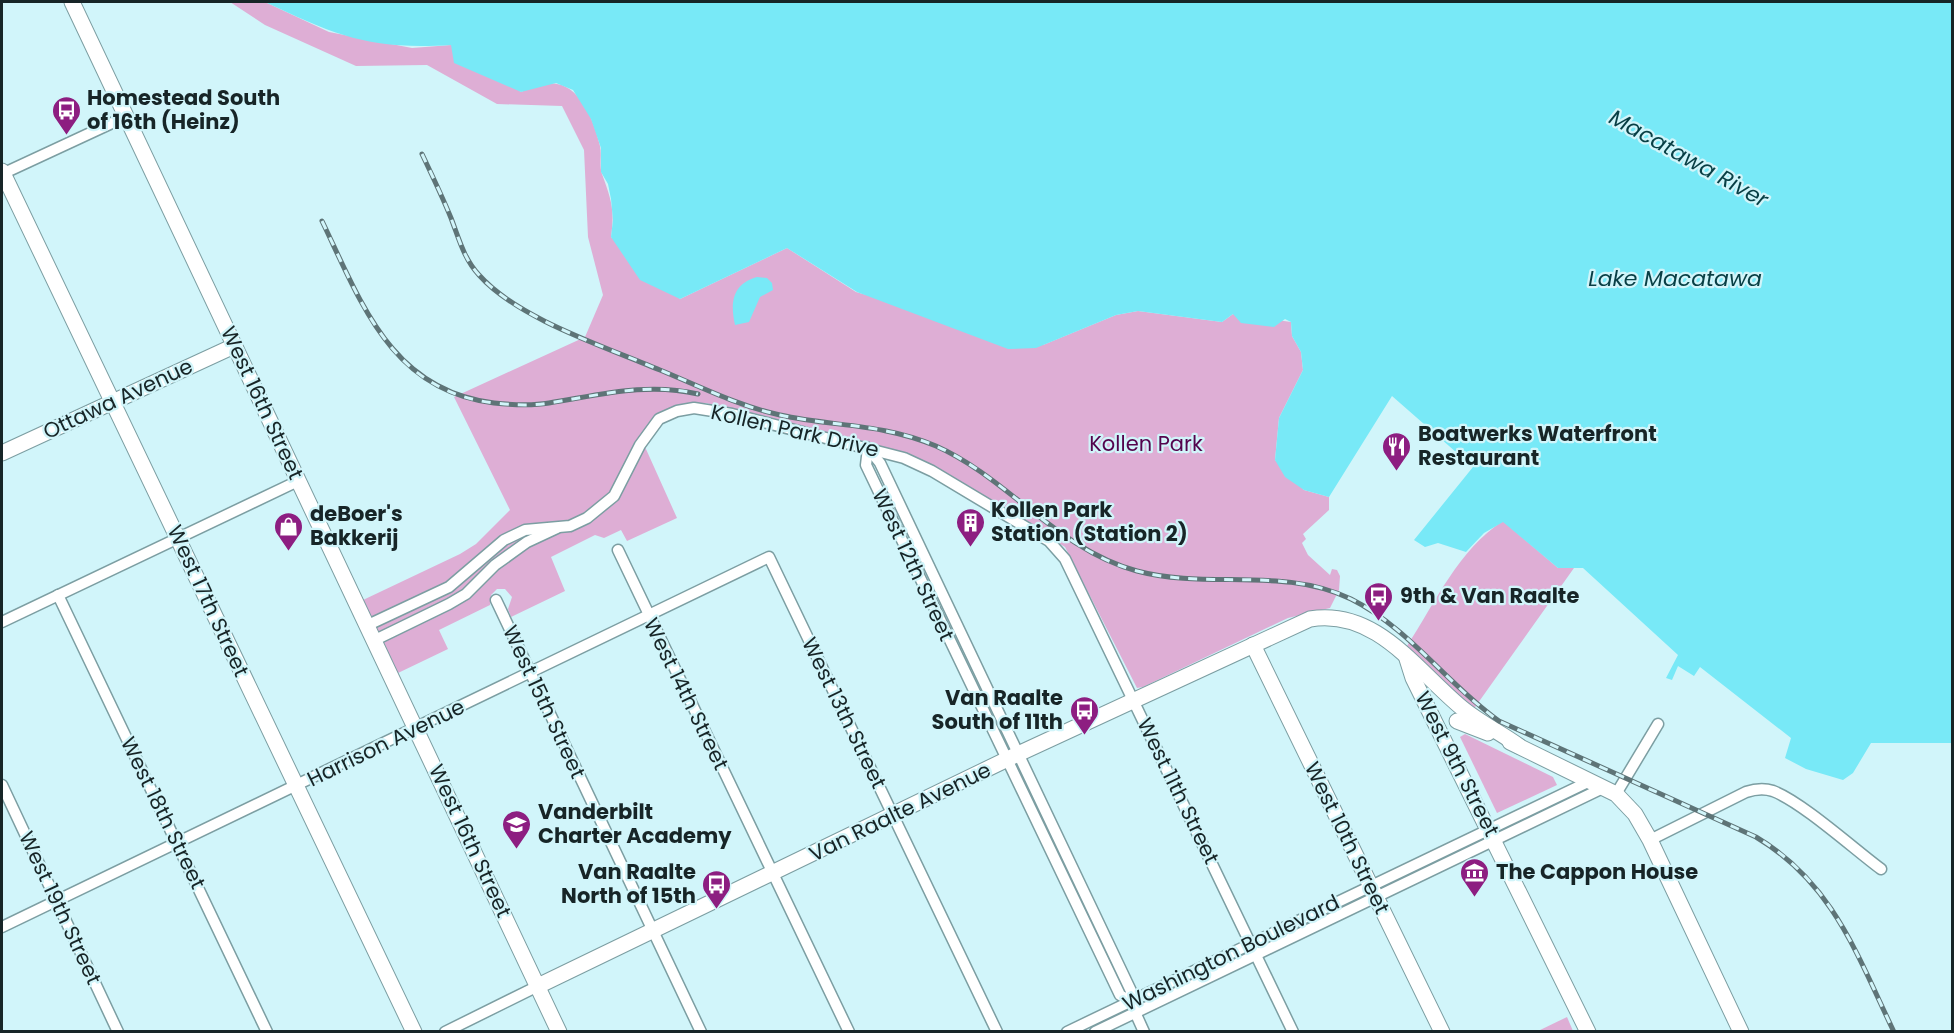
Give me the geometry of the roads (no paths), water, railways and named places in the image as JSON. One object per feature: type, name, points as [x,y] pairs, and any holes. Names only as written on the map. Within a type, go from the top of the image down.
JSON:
[{"type":"street","name":"West 16th Street","points":[[72,2],[560,1032]]},
{"type":"street","points":[[2,173],[127,116]]},
{"type":"street","name":"West 17th Street","points":[[2,173],[414,1032]]},
{"type":"street","name":"Ottawa Avenue","points":[[2,453],[234,346]]},
{"type":"street","name":"Kollen Park Drive","points":[[375,640],[466,594],[511,553],[527,542],[557,528],[587,518],[605,506],[624,478],[640,445],[659,419],[677,411],[694,408],[732,414],[904,458],[932,471],[1049,541],[1061,553]]},
{"type":"street","name":"West 12th Street","points":[[868,448],[866,465],[1012,757],[1120,995],[1130,1001],[1144,1032]]},
{"type":"street","points":[[2,622],[298,481]]},
{"type":"street","name":"Kollen Park Drive","points":[[368,625],[449,587],[484,556],[514,535],[540,527],[557,528]]},
{"type":"street","name":"West 14th Street","points":[[618,550],[849,1032]]},
{"type":"street","name":"West 11th Street","points":[[1061,553],[1293,1032]]},
{"type":"street","name":"Harrison Avenue","points":[[2,927],[769,557]]},
{"type":"street","name":"West 13th Street","points":[[769,557],[997,1032]]},
{"type":"street","name":"West 18th Street","points":[[58,595],[267,1032]]},
{"type":"street","name":"West 15th Street","points":[[496,600],[701,1032]]},
{"type":"street","name":"Van Raalte Avenue","points":[[445,1032],[1012,757],[1310,619],[1330,616],[1360,623],[1380,635],[1407,658]]},
{"type":"street","name":"West 10th Street","points":[[1253,645],[1442,1032]]},
{"type":"street","points":[[1407,658],[1460,715],[1603,788],[1635,814],[1650,840],[1741,1032]]},
{"type":"street","name":"West 9th Street","points":[[1407,658],[1413,678],[1446,740],[1587,1032]]},
{"type":"street","points":[[1446,740],[1450,729],[1460,715]]},
{"type":"street","points":[[1603,788],[1658,724]]},
{"type":"street","name":"West 19th Street","points":[[2,785],[118,1032]]},
{"type":"street","name":"Washington Boulevard","points":[[1067,1032],[1130,1001],[1253,948],[1492,834],[1603,788]]},
{"type":"street","points":[[1650,840],[1746,792],[1756,789],[1772,791],[1791,801],[1881,869]]},
{"type":"street","name":"Washington Boulevard","points":[[1095,1032],[1135,1013],[1253,948]]},
{"type":"water","name":"Lake Macatawa","points":[[265,2],[1952,2],[1952,743],[1871,743],[1853,773],[1843,780],[1806,769],[1785,758],[1791,738],[1700,667],[1694,676],[1678,666],[1672,680],[1666,678],[1678,655],[1583,568],[1558,568],[1503,522],[1484,533],[1466,552],[1438,543],[1425,547],[1414,540],[1473,467],[1392,396],[1329,497],[1304,490],[1285,477],[1275,460],[1279,418],[1303,370],[1301,352],[1292,336],[1291,322],[1285,319],[1274,327],[1241,323],[1233,314],[1222,322],[1138,311],[1116,315],[1036,348],[1008,349],[857,292],[787,248],[680,299],[640,280],[611,237],[613,220],[611,199],[608,184],[601,172],[601,148],[591,119],[573,90],[556,83],[521,92],[454,63],[451,45],[376,43],[334,32]]},
{"type":"water","points":[[757,277],[767,278],[772,283],[773,290],[760,297],[749,322],[735,325],[733,302],[735,295],[742,284]]},
{"type":"railway","points":[[422,154],[469,262],[496,291],[539,318],[589,341],[749,406],[800,419],[896,433],[936,446],[987,476],[1082,547],[1109,561],[1137,571],[1191,579],[1299,583],[1325,589],[1351,599],[1391,625],[1499,721],[1756,837],[1783,855],[1824,899],[1854,949],[1894,1032]]},
{"type":"railway","points":[[322,221],[366,311],[384,338],[405,361],[429,381],[459,395],[494,403],[529,405],[642,389],[698,394]]},
{"type":"place","name":"Homestead South of 16th (Heinz)","points":[[66,136]]},
{"type":"place","name":"Boatwerks Waterfront Restaurant","points":[[1397,472]]},
{"type":"place","name":"Kollen Park Station (Station 2)","points":[[970,548]]},
{"type":"place","name":"deBoer's Bakkerij","points":[[289,552]]},
{"type":"place","name":"9th & Van Raalte","points":[[1379,622]]},
{"type":"place","name":"Van Raalte South of 11th","points":[[1084,736]]},
{"type":"place","name":"Vanderbilt Charter Academy","points":[[517,850]]},
{"type":"place","name":"The Cappon House","points":[[1475,898]]},
{"type":"place","name":"Van Raalte North of 15th","points":[[717,910]]},
{"type":"water label","name":"Macatawa River","points":[[1689,158]]},
{"type":"park label","name":"Kollen Park","points":[[1146,444]]}]
